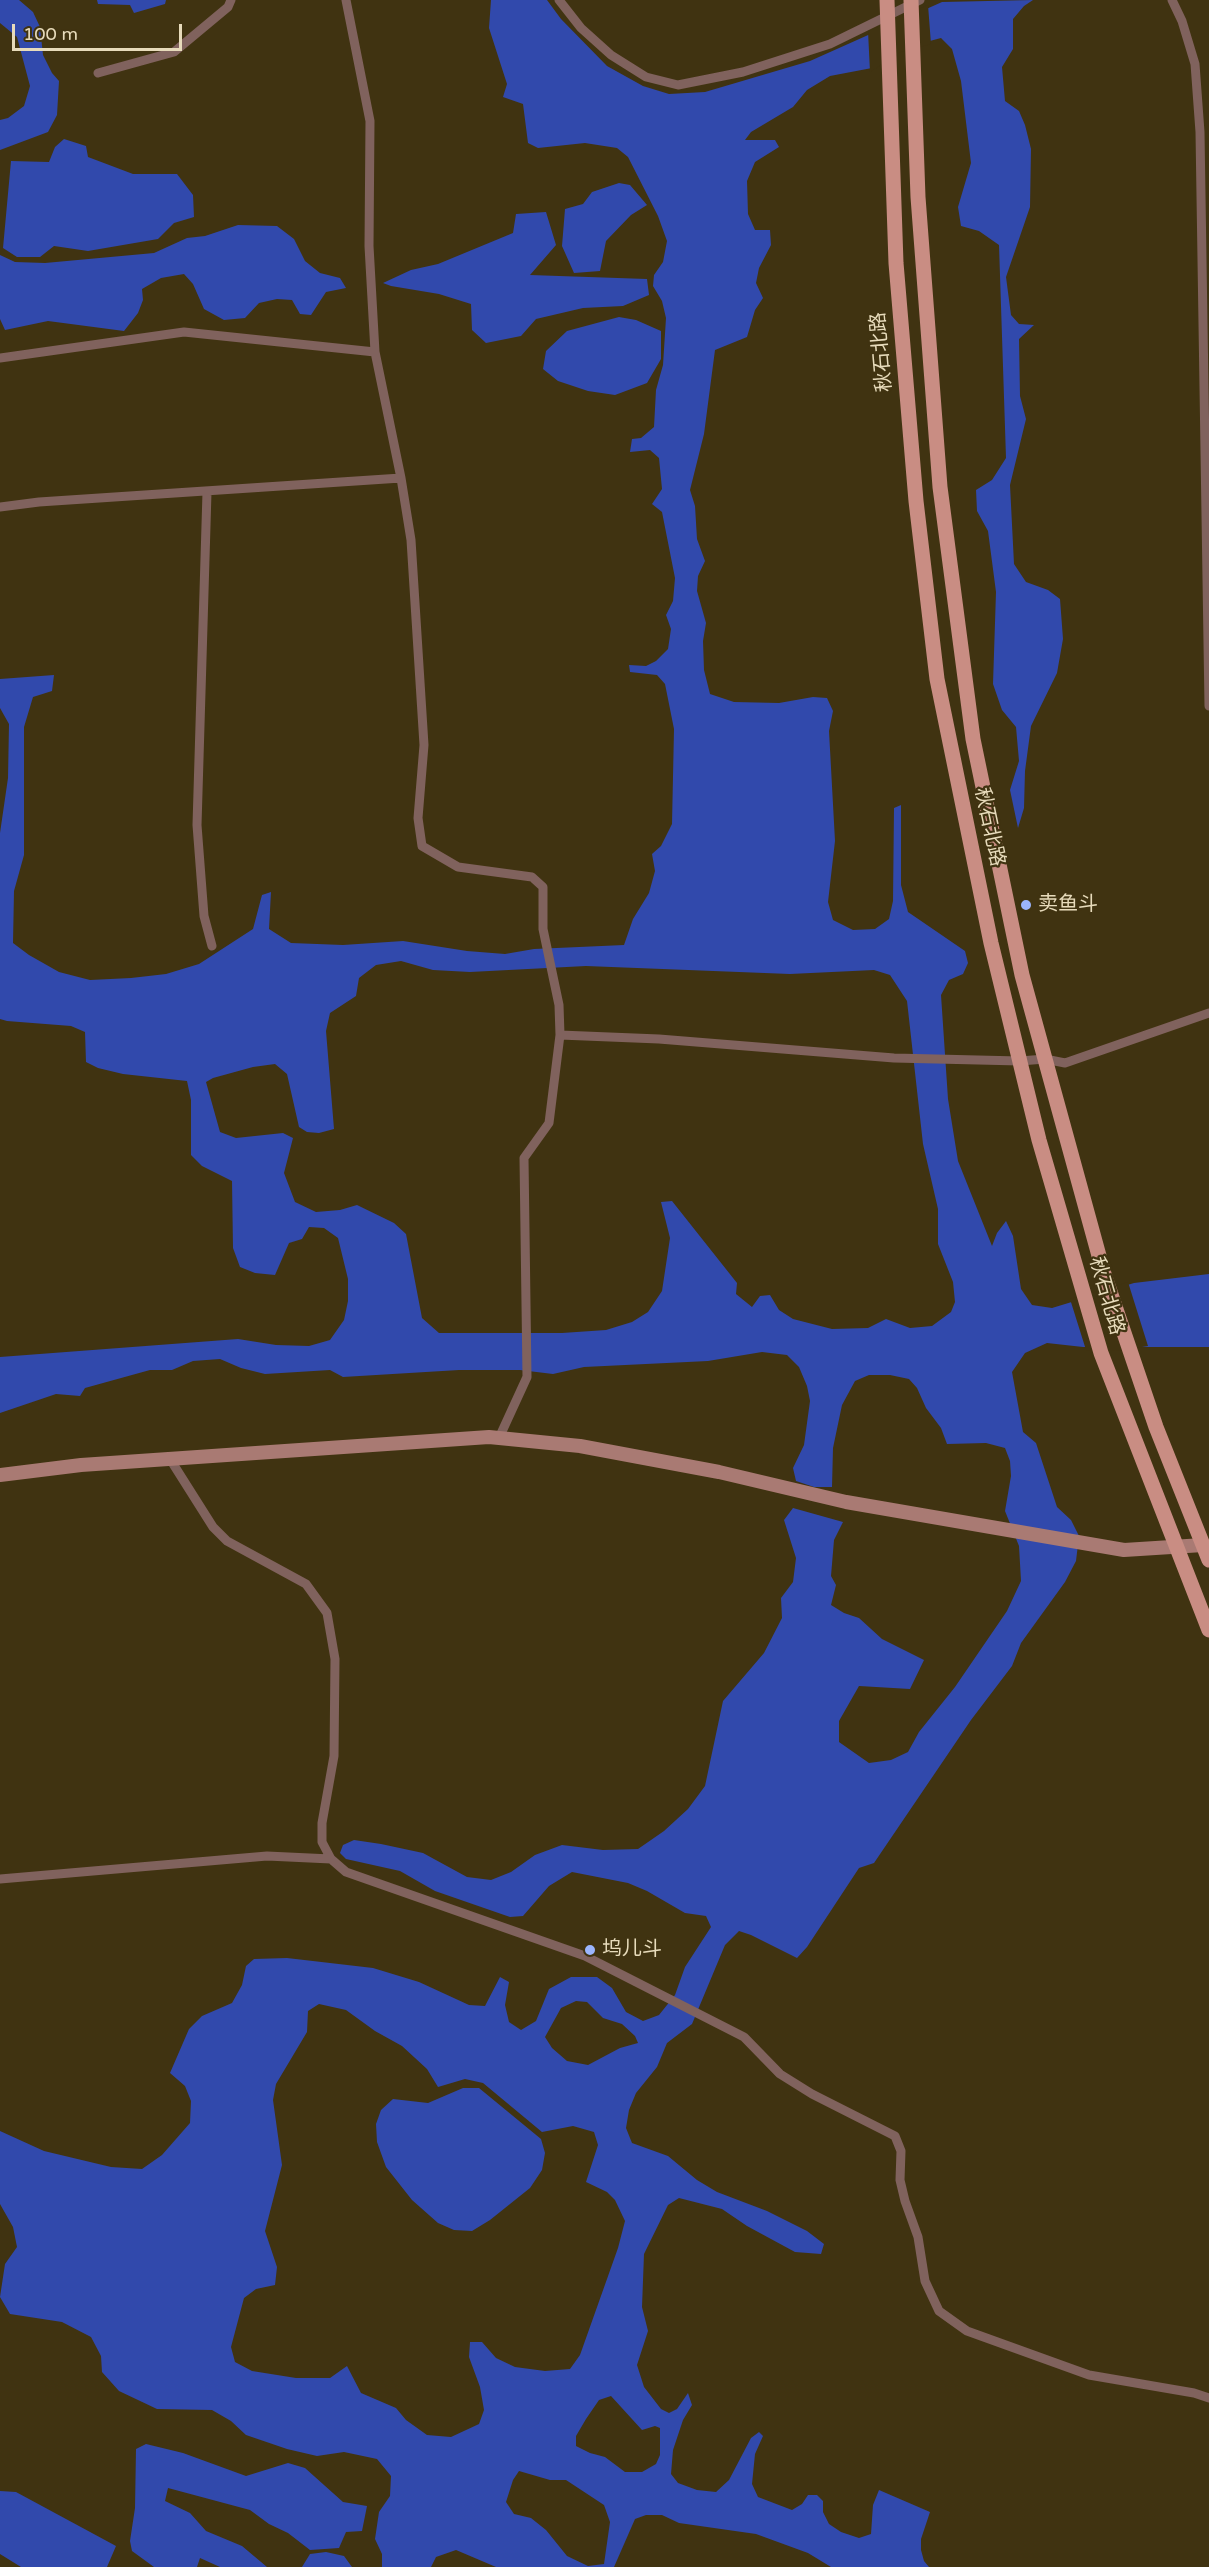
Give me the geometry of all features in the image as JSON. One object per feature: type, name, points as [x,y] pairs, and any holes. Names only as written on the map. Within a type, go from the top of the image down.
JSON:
[{"type":"main road","name":"秋石北路","points":[[887,0],[896,263],[916,501],[936,667],[991,943],[1039,1140],[1101,1353],[1209,1630]]},
{"type":"main road","name":"秋石北路","points":[[911,0],[918,197],[940,487],[973,739],[1022,975],[1104,1274],[1156,1426],[1209,1560]]},
{"type":"street","points":[[98,73],[174,52],[228,7],[231,0]]},
{"type":"street","points":[[346,0],[369,121],[369,246],[375,352],[401,478],[411,540],[424,746],[418,818],[422,846],[458,867],[532,877],[543,887],[543,929],[559,1005],[560,1035],[549,1123],[524,1158],[527,1377],[500,1438]]},
{"type":"street","points":[[559,0],[581,28],[611,55],[646,76],[678,85],[743,72],[830,44],[920,0]]},
{"type":"street","points":[[1172,0],[1182,21],[1195,64],[1200,132],[1206,360],[1209,706]]},
{"type":"street","points":[[0,358],[184,332],[375,352]]},
{"type":"street","points":[[0,507],[39,502],[401,478]]},
{"type":"street","points":[[207,492],[197,825],[204,916],[212,946]]},
{"type":"street","points":[[560,1035],[659,1039],[894,1058],[1020,1061],[1045,1059],[1065,1064],[1209,1013]]},
{"type":"street","points":[[0,1475],[170,1459],[500,1438],[580,1446],[719,1472],[846,1502],[1124,1550],[1203,1545]]},
{"type":"street","points":[[170,1459],[213,1527],[227,1541],[306,1584],[327,1613],[335,1659],[334,1756],[322,1822],[322,1842],[331,1859],[346,1872],[585,1956],[744,2037],[780,2074],[812,2094],[894,2136],[901,2151],[900,2180],[918,2236],[925,2281],[939,2311],[967,2331],[1089,2375],[1194,2393],[1209,2398]]},
{"type":"street","points":[[0,1879],[267,1856],[331,1859]]},
{"type":"water","points":[[0,0],[19,0],[33,12],[40,27],[43,55],[59,81],[57,115],[48,132],[0,150],[0,120],[8,118],[24,106],[30,86],[17,37],[0,23]]},
{"type":"water","points":[[97,0],[166,0],[165,4],[134,13],[130,5],[98,4]]},
{"type":"water","points":[[491,0],[547,0],[561,19],[607,66],[643,86],[669,94],[705,92],[810,61],[942,2],[1033,0],[1024,6],[1013,19],[1013,49],[1002,67],[1005,101],[1019,111],[1031,149],[1030,207],[1006,277],[1011,315],[1019,324],[1034,325],[1019,339],[1020,396],[1026,419],[1010,485],[1014,564],[1026,582],[1048,590],[1060,599],[1063,639],[1057,673],[1031,726],[1025,771],[1024,808],[1018,828],[1010,790],[1019,761],[1016,727],[1002,710],[993,684],[996,592],[988,531],[977,511],[976,490],[992,480],[1006,458],[999,245],[979,231],[961,226],[958,207],[971,163],[961,81],[952,49],[941,38],[900,49],[872,68],[830,76],[807,90],[793,107],[751,132],[745,140],[775,140],[779,147],[755,162],[747,181],[748,214],[755,230],[770,230],[771,245],[759,268],[756,283],[763,298],[755,310],[747,337],[715,350],[704,434],[690,490],[695,506],[697,539],[705,561],[698,576],[697,591],[706,623],[703,641],[704,670],[710,694],[734,702],[779,703],[813,697],[827,698],[833,711],[829,731],[835,841],[828,902],[833,920],[853,930],[875,929],[889,919],[893,901],[894,808],[901,805],[901,885],[908,912],[965,951],[968,963],[963,974],[949,980],[941,995],[948,1099],[958,1161],[992,1246],[997,1233],[1006,1221],[1013,1236],[1021,1289],[1032,1305],[1052,1308],[1134,1283],[1209,1274],[1209,1347],[1083,1347],[1047,1343],[1025,1353],[1012,1372],[1023,1432],[1036,1443],[1057,1507],[1071,1520],[1079,1536],[1076,1561],[1065,1582],[1021,1643],[1012,1666],[971,1720],[874,1863],[859,1868],[807,1947],[797,1958],[739,1931],[725,1945],[692,2024],[667,2043],[657,2067],[636,2093],[629,2110],[626,2128],[632,2143],[668,2156],[697,2180],[717,2192],[767,2211],[807,2231],[824,2244],[821,2254],[795,2252],[747,2226],[722,2209],[679,2198],[668,2205],[644,2254],[642,2307],[648,2331],[637,2365],[644,2387],[661,2409],[669,2413],[677,2409],[688,2393],[692,2405],[683,2420],[673,2450],[671,2474],[678,2483],[697,2490],[716,2492],[729,2480],[751,2438],[759,2432],[763,2436],[755,2454],[752,2484],[758,2497],[792,2510],[802,2504],[808,2495],[817,2495],[823,2501],[823,2512],[829,2524],[841,2532],[859,2538],[871,2534],[873,2505],[879,2490],[930,2512],[921,2539],[924,2561],[929,2567],[831,2567],[808,2553],[756,2534],[679,2523],[662,2515],[646,2515],[635,2519],[614,2567],[496,2567],[456,2550],[436,2557],[431,2567],[382,2567],[382,2554],[375,2539],[379,2512],[390,2496],[391,2476],[377,2459],[344,2452],[317,2456],[287,2449],[246,2435],[231,2421],[212,2410],[157,2409],[119,2391],[102,2372],[101,2356],[91,2337],[62,2322],[10,2314],[0,2297],[5,2264],[17,2247],[13,2227],[0,2204],[0,2131],[44,2151],[111,2167],[142,2169],[162,2155],[190,2123],[191,2101],[185,2086],[170,2073],[189,2029],[202,2016],[232,2003],[242,1985],[246,1966],[254,1959],[287,1958],[373,1968],[419,1982],[469,2005],[485,2006],[500,1977],[509,1982],[505,2005],[509,2022],[521,2030],[536,2021],[549,1989],[571,1977],[597,1977],[612,1988],[626,2012],[643,2021],[659,2015],[675,1995],[685,1967],[711,1927],[706,1916],[685,1913],[628,1883],[572,1872],[549,1886],[523,1916],[510,1917],[435,1891],[400,1871],[346,1859],[340,1853],[343,1845],[354,1840],[381,1844],[423,1853],[467,1877],[491,1880],[511,1872],[535,1855],[562,1845],[603,1850],[638,1849],[664,1831],[688,1809],[705,1786],[723,1701],[764,1653],[782,1618],[781,1598],[793,1582],[796,1558],[784,1520],[793,1508],[843,1522],[834,1540],[831,1576],[836,1585],[831,1605],[859,1618],[882,1639],[924,1660],[910,1689],[859,1686],[839,1721],[839,1742],[869,1763],[891,1760],[908,1752],[919,1732],[955,1687],[1007,1611],[1021,1581],[1019,1546],[1005,1511],[1011,1476],[1010,1461],[1005,1448],[986,1443],[947,1444],[941,1428],[909,1379],[890,1375],[869,1375],[855,1381],[842,1405],[833,1448],[832,1487],[814,1487],[796,1481],[793,1468],[804,1445],[810,1401],[799,1367],[787,1355],[762,1352],[708,1361],[584,1367],[553,1374],[520,1370],[459,1370],[343,1377],[330,1370],[265,1374],[241,1368],[220,1359],[193,1361],[172,1370],[150,1370],[85,1388],[80,1396],[56,1394],[0,1413],[0,1357],[238,1339],[276,1345],[309,1346],[330,1340],[344,1320],[348,1301],[348,1279],[338,1238],[324,1228],[309,1227],[302,1239],[289,1243],[275,1275],[255,1273],[240,1267],[233,1248],[232,1181],[202,1166],[191,1155],[191,1100],[187,1081],[123,1074],[98,1068],[86,1062],[85,1032],[71,1026],[0,1019],[0,833],[8,778],[9,724],[0,708],[0,679],[54,675],[52,691],[33,697],[24,727],[24,855],[14,891],[13,943],[59,972],[90,980],[131,978],[166,974],[199,964],[253,929],[262,895],[271,892],[269,929],[291,943],[343,945],[403,941],[467,951],[505,954],[534,949],[624,945],[633,919],[649,893],[655,871],[652,854],[661,846],[672,824],[674,729],[665,684],[657,675],[630,672],[629,665],[646,666],[656,661],[668,649],[671,629],[666,615],[673,601],[675,578],[662,512],[652,504],[662,489],[659,458],[650,450],[630,452],[632,439],[641,438],[654,427],[656,390],[663,365],[666,318],[662,301],[653,286],[654,275],[663,262],[667,241],[658,216],[628,157],[617,148],[585,143],[538,148],[528,143],[523,104],[503,97],[507,84],[489,28]],"holes":[[[401,961],[433,970],[470,972],[586,966],[790,974],[874,970],[890,975],[907,1001],[923,1144],[938,1209],[938,1244],[953,1282],[955,1302],[951,1312],[932,1326],[910,1328],[886,1319],[868,1328],[832,1329],[793,1319],[779,1310],[770,1295],[760,1296],[752,1307],[736,1294],[737,1283],[672,1201],[661,1202],[670,1238],[662,1291],[648,1312],[632,1322],[606,1330],[562,1333],[439,1333],[422,1318],[406,1234],[394,1223],[357,1205],[340,1210],[316,1212],[295,1202],[284,1173],[293,1138],[283,1133],[236,1138],[220,1132],[206,1082],[253,1067],[275,1064],[287,1074],[299,1127],[307,1132],[319,1133],[334,1129],[326,1031],[330,1013],[356,996],[359,978],[376,965]],[[576,2001],[587,2002],[603,2018],[622,2024],[635,2036],[638,2043],[620,2048],[588,2065],[567,2061],[552,2048],[545,2037],[561,2008]],[[319,2004],[346,2010],[375,2031],[402,2046],[427,2069],[438,2087],[465,2079],[483,2083],[542,2132],[573,2126],[594,2132],[598,2145],[586,2182],[607,2192],[615,2200],[625,2221],[618,2248],[580,2355],[570,2369],[545,2371],[515,2367],[496,2358],[482,2342],[470,2342],[469,2357],[480,2387],[484,2410],[479,2424],[451,2437],[427,2435],[406,2420],[396,2408],[361,2393],[347,2366],[330,2378],[296,2378],[252,2371],[235,2362],[231,2347],[244,2298],[256,2289],[275,2285],[277,2267],[265,2231],[282,2165],[273,2100],[276,2084],[307,2032],[308,2011]],[[611,2396],[642,2430],[655,2426],[660,2428],[660,2455],[656,2464],[642,2472],[625,2472],[605,2457],[576,2446],[576,2436],[599,2400]],[[519,2471],[550,2480],[566,2480],[604,2505],[610,2522],[604,2564],[588,2566],[567,2556],[546,2530],[531,2518],[514,2514],[506,2502],[513,2480]]]},
{"type":"water","points":[[64,139],[86,146],[88,157],[133,174],[177,174],[193,195],[194,217],[174,223],[158,239],[88,251],[54,246],[40,257],[17,257],[3,248],[11,161],[49,162],[55,147]]},
{"type":"water","points":[[619,183],[630,185],[647,205],[631,215],[606,241],[600,271],[574,273],[562,246],[565,209],[583,204],[592,192]]},
{"type":"water","points":[[546,212],[556,245],[530,275],[647,279],[649,295],[623,306],[583,308],[536,319],[521,336],[486,343],[472,330],[471,304],[439,294],[383,283],[411,270],[438,264],[513,233],[516,214]]},
{"type":"water","points":[[238,225],[277,226],[294,239],[305,261],[320,273],[340,278],[346,288],[326,292],[311,315],[300,314],[292,300],[277,299],[259,303],[245,318],[224,320],[204,309],[193,284],[184,274],[161,278],[142,289],[143,300],[138,313],[124,331],[48,321],[5,330],[0,319],[0,255],[15,262],[45,263],[154,253],[187,238],[205,236]]},
{"type":"water","points":[[619,317],[636,320],[661,331],[661,359],[647,383],[615,395],[588,391],[558,381],[543,369],[546,351],[567,331]]},
{"type":"water","points":[[463,2088],[479,2088],[541,2139],[545,2153],[542,2170],[530,2188],[490,2220],[472,2231],[454,2230],[438,2223],[412,2200],[386,2167],[377,2142],[376,2124],[381,2110],[393,2099],[428,2103]]},
{"type":"water","points":[[146,2444],[183,2453],[246,2476],[288,2463],[305,2468],[343,2502],[367,2506],[362,2531],[346,2532],[339,2548],[310,2550],[288,2533],[269,2524],[250,2510],[168,2488],[165,2501],[190,2513],[206,2531],[242,2546],[267,2567],[220,2567],[200,2558],[197,2567],[154,2567],[132,2551],[130,2541],[135,2508],[136,2449]]},
{"type":"water","points":[[0,2491],[16,2492],[116,2546],[107,2567],[21,2567],[0,2554]]},
{"type":"water","points":[[326,2552],[344,2556],[352,2567],[302,2567],[310,2554]]},
{"type":"pier","points":[[928,5],[931,44],[901,52],[870,72],[868,31]]},
{"type":"pier","points":[[1128,1282],[1148,1346],[1118,1351],[1086,1350],[1070,1299]]},
{"type":"place","name":"卖鱼斗","points":[[1026,905]]},
{"type":"place","name":"坞儿斗","points":[[590,1950]]}]
